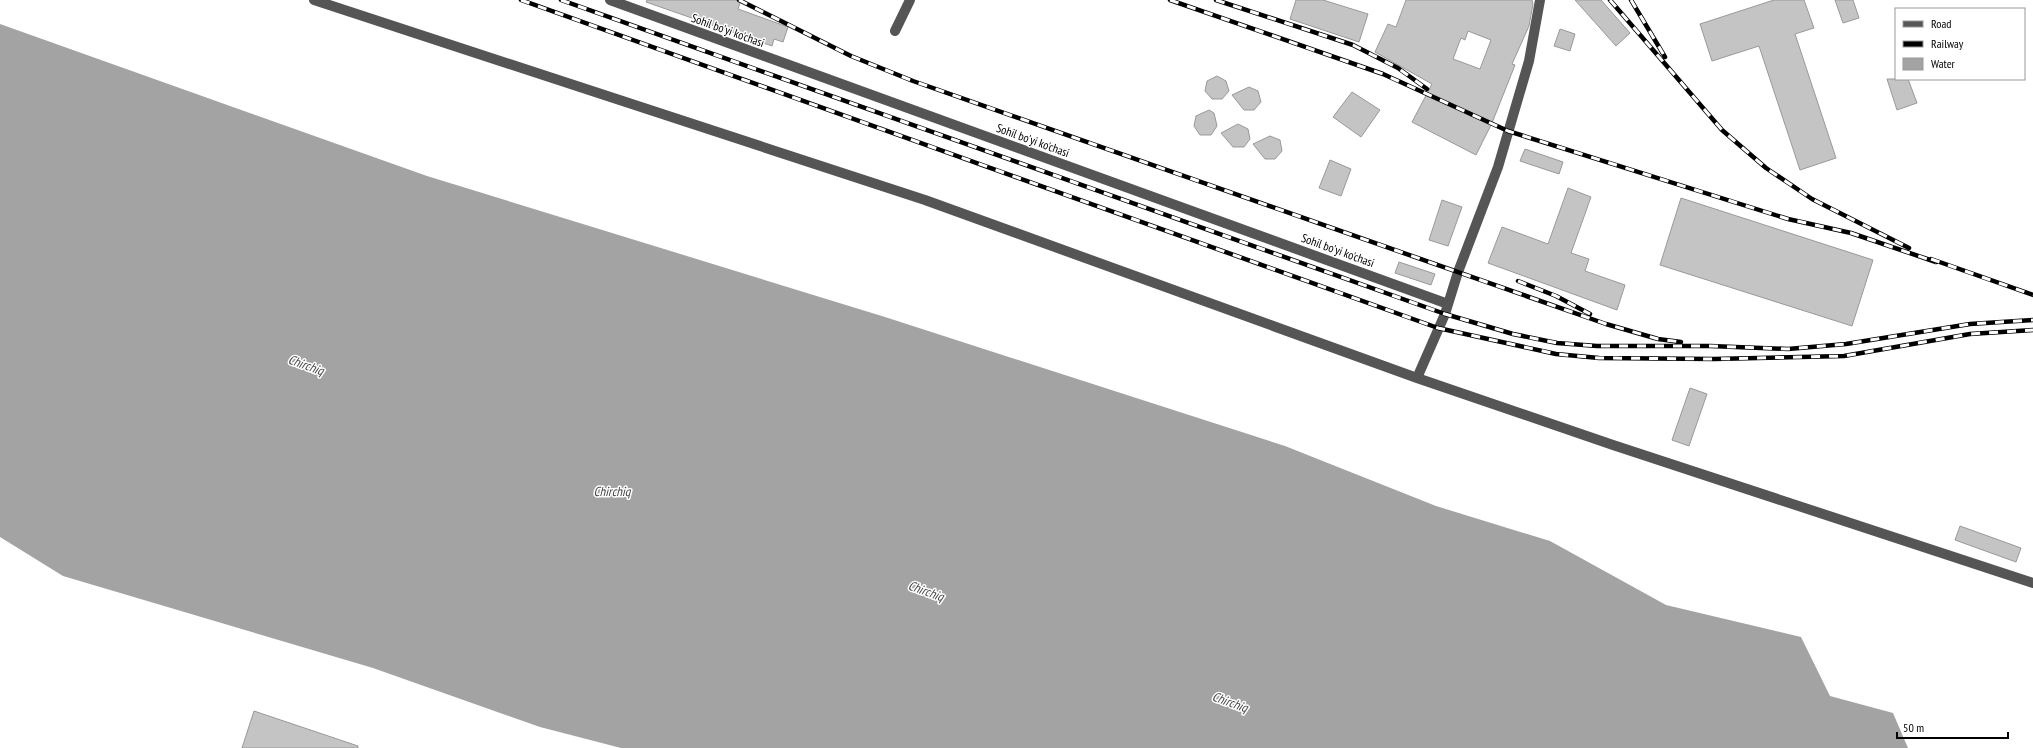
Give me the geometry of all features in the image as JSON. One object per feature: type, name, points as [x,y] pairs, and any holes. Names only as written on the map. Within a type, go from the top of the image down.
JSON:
[{"type":"street","points":[[314,0],[925,200],[1417,378],[1628,450],[2033,583]]},
{"type":"street","name":"Sohil bo'yi ko'chasi","points":[[610,0],[1448,304]]},
{"type":"street","points":[[895,31],[910,0]]},
{"type":"street","points":[[1417,378],[1448,304],[1458,272],[1500,160],[1529,61],[1540,0]]},
{"type":"water","name":"Chirchiq","points":[[0,24],[427,176],[885,317],[1285,446],[1436,506],[1550,541],[1666,605],[1801,637],[1830,696],[1893,713],[1908,748],[621,748],[540,727],[373,668],[63,576],[0,537]]},
{"type":"building","points":[[647,0],[741,0],[738,9],[788,27],[783,42],[774,39],[772,46],[646,2]]},
{"type":"building","points":[[1296,0],[1323,0],[1368,14],[1359,42],[1290,19]]},
{"type":"building","points":[[1406,0],[1532,0],[1533,4],[1529,26],[1512,64],[1515,65],[1492,123],[1476,155],[1412,122],[1432,84],[1375,52],[1388,24],[1396,27]],"holes":[[[1468,31],[1491,40],[1480,69],[1453,59],[1461,38],[1465,40]]]},
{"type":"building","points":[[1575,0],[1601,0],[1630,33],[1616,46]]},
{"type":"building","points":[[1774,0],[1804,0],[1814,28],[1795,34],[1836,158],[1800,170],[1759,46],[1712,61],[1700,24]]},
{"type":"building","points":[[1835,0],[1853,0],[1859,18],[1843,23]]},
{"type":"building","points":[[1560,29],[1575,34],[1570,51],[1554,46]]},
{"type":"building","points":[[1217,76],[1226,81],[1229,91],[1222,99],[1212,99],[1205,91],[1207,81]]},
{"type":"building","points":[[1887,79],[1908,80],[1917,103],[1897,110]]},
{"type":"building","points":[[1249,87],[1258,91],[1261,102],[1254,110],[1244,110],[1232,95]]},
{"type":"building","points":[[1352,92],[1380,110],[1361,137],[1333,117]]},
{"type":"building","points":[[1209,110],[1214,113],[1217,126],[1211,135],[1200,135],[1194,126],[1196,116]]},
{"type":"building","points":[[1238,124],[1248,129],[1250,139],[1244,147],[1233,147],[1221,133]]},
{"type":"building","points":[[1270,136],[1280,140],[1282,151],[1275,159],[1265,159],[1253,144]]},
{"type":"building","points":[[1525,149],[1563,162],[1559,174],[1520,161]]},
{"type":"building","points":[[1330,160],[1351,169],[1341,196],[1319,188]]},
{"type":"building","points":[[1568,188],[1591,197],[1571,253],[1589,259],[1585,271],[1625,285],[1617,310],[1488,263],[1502,227],[1548,244]]},
{"type":"building","points":[[1681,198],[1873,260],[1852,326],[1660,265]]},
{"type":"building","points":[[1442,200],[1462,207],[1448,246],[1429,240]]},
{"type":"building","points":[[1399,262],[1435,274],[1431,285],[1395,273]]},
{"type":"building","points":[[1690,388],[1707,394],[1689,446],[1672,440]]},
{"type":"building","points":[[1960,526],[2021,548],[2016,562],[1955,540]]},
{"type":"building","points":[[254,711],[358,746],[358,748],[242,748]]},
{"type":"railway","points":[[521,0],[1438,328],[1556,354],[1599,358],[1714,359],[1844,356],[1970,334],[2033,330]]},
{"type":"railway","points":[[561,0],[1445,314],[1513,334],[1557,343],[1597,346],[1710,346],[1788,349],[1846,344],[1970,324],[2033,320]]},
{"type":"railway","points":[[739,0],[851,56],[913,81],[1606,324],[1658,339],[1681,342]]},
{"type":"railway","points":[[1170,0],[1383,74],[1508,131],[1788,219],[1851,233],[1936,262]]},
{"type":"railway","points":[[1216,0],[1353,45],[1398,68],[1427,89]]},
{"type":"railway","points":[[1610,0],[1722,130],[1766,168],[1812,199],[1909,248]]},
{"type":"railway","points":[[1631,0],[1665,57]]},
{"type":"railway","points":[[1931,259],[2033,295]]},
{"type":"railway","points":[[1518,281],[1556,296],[1590,314]]}]
